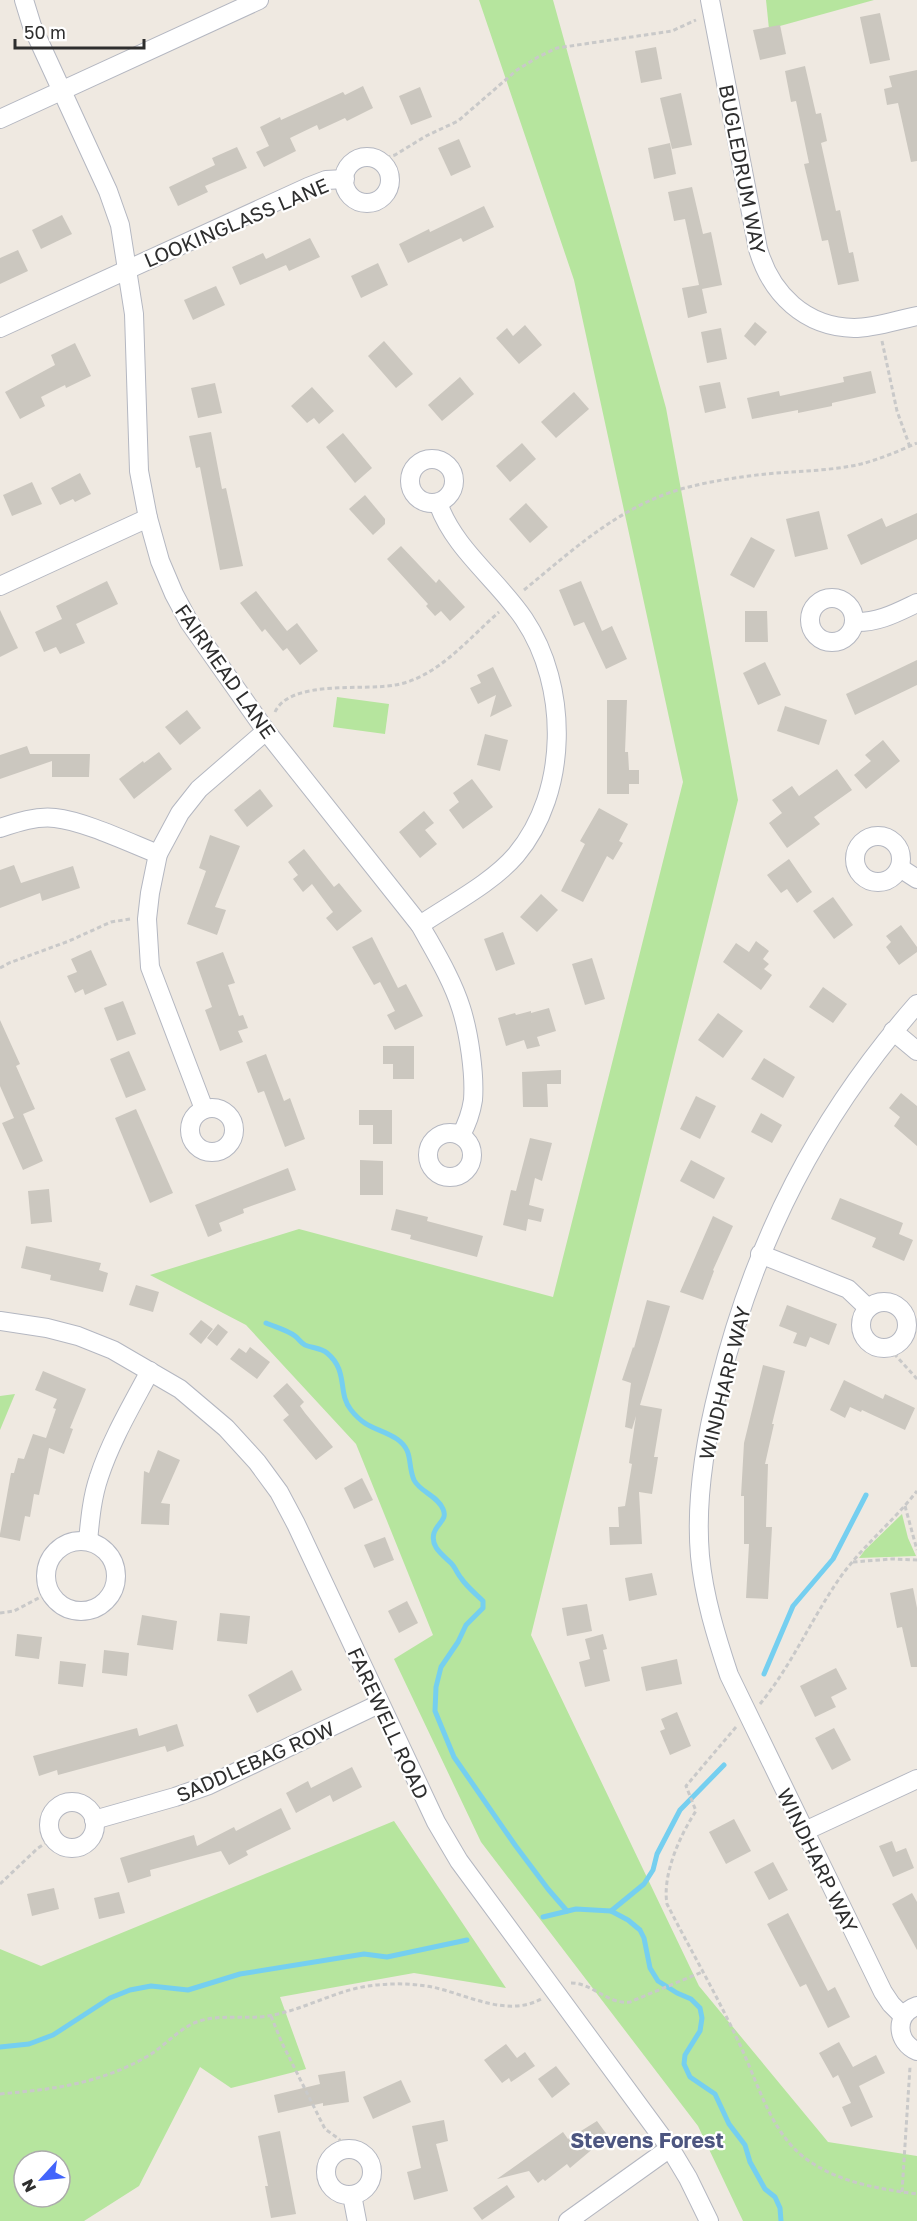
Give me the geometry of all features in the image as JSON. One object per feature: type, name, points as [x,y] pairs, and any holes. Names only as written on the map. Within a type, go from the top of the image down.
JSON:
[{"type":"street","name":"FAIRMEAD LANE","points":[[24,0],[32,26],[108,191],[120,225],[134,314],[139,471],[148,518],[160,561],[189,622],[266,731],[420,925],[450,979],[462,1008],[473,1100],[468,1121],[461,1135]]},
{"type":"street","points":[[0,119],[259,0]]},
{"type":"street","name":"BUGLEDRUM WAY","points":[[711,7],[758,249],[771,282],[794,306],[824,323],[856,328],[917,316]]},
{"type":"street","name":"LOOKINGLASS LANE","points":[[370,157],[379,160],[386,167],[390,177],[389,187],[383,197],[375,202],[364,203],[356,200],[350,194],[345,179],[346,171],[351,163],[370,157]]},
{"type":"street","name":"LOOKINGLASS LANE","points":[[0,328],[308,187],[326,180],[345,179]]},
{"type":"street","points":[[420,925],[505,866],[517,854],[539,817],[548,792],[554,766],[556,742],[553,691],[536,639],[511,601],[455,537],[438,503]]},
{"type":"street","points":[[0,586],[148,518]]},
{"type":"street","points":[[854,622],[870,623],[883,620],[917,603]]},
{"type":"street","points":[[204,1109],[150,967],[147,919],[150,893],[158,854],[180,813],[199,789],[266,731]]},
{"type":"street","points":[[0,828],[21,821],[56,818],[76,823],[158,854]]},
{"type":"street","points":[[900,868],[917,879]]},
{"type":"street","name":"WINDHARP WAY","points":[[917,1004],[855,1080],[830,1119],[793,1184],[760,1254],[729,1349],[712,1412],[703,1461],[700,1510],[700,1556],[706,1597],[715,1635],[729,1675],[883,1992],[891,2004],[910,2011],[900,2025],[900,2034],[905,2043],[917,2051]]},
{"type":"street","points":[[893,1031],[917,1051]]},
{"type":"street","points":[[760,1254],[848,1289],[868,1308]]},
{"type":"street","points":[[885,1302],[894,1304],[905,1314],[908,1323],[907,1333],[897,1345],[889,1348],[875,1347],[864,1336],[861,1322],[868,1308],[876,1303],[885,1302]]},
{"type":"street","name":"FAREWELL ROAD","points":[[0,1321],[47,1328],[78,1336],[113,1350],[180,1389],[218,1421],[257,1462],[279,1492],[436,1821],[459,1861],[670,2148],[688,2178],[708,2221]]},
{"type":"street","points":[[88,1541],[98,1478],[112,1444],[150,1371]]},
{"type":"street","points":[[88,1541],[103,1549],[111,1558],[116,1569],[116,1579],[108,1599],[88,1611],[76,1611],[61,1604],[50,1592],[46,1579],[47,1568],[51,1558],[60,1548],[74,1542],[88,1541]]},
{"type":"street","name":"SADDLEBAG ROW","points":[[94,1820],[209,1785],[379,1704]]},
{"type":"street","points":[[805,1831],[917,1779]]},
{"type":"street","points":[[71,1802],[81,1804],[89,1810],[94,1820],[93,1835],[80,1847],[68,1849],[59,1845],[52,1839],[48,1829],[52,1812],[60,1805],[71,1802]]},
{"type":"street","points":[[345,2148],[359,2150],[370,2161],[372,2168],[372,2175],[366,2188],[352,2195],[337,2192],[326,2180],[327,2163],[331,2156],[345,2148]]},
{"type":"street","points":[[568,2221],[670,2148]]},
{"type":"street","points":[[352,2195],[357,2221]]},
{"type":"path","points":[[379,160],[395,155],[426,136],[458,121],[517,70],[557,48],[672,31],[711,7]]},
{"type":"path","points":[[878,324],[897,411],[910,447]]},
{"type":"path","points":[[266,731],[278,704],[295,696],[319,689],[393,686],[411,682],[426,675],[511,601],[601,528],[626,511],[648,501],[684,488],[723,480],[862,464],[917,443]]},
{"type":"path","points":[[0,968],[111,922],[124,919],[147,919]]},
{"type":"path","points":[[889,1348],[917,1379]]},
{"type":"path","points":[[917,1491],[851,1562],[779,1679],[761,1703],[747,1715],[686,1786],[696,1811],[684,1828],[665,1893],[667,1904],[740,2045],[771,2115],[794,2149],[817,2166],[845,2180],[917,2194]]},
{"type":"path","points":[[905,1506],[917,1550]]},
{"type":"path","points":[[851,1562],[917,1560]]},
{"type":"path","points":[[0,1613],[14,1611],[50,1592]]},
{"type":"path","points":[[0,1884],[52,1839]]},
{"type":"path","points":[[0,2094],[88,2082],[148,2056],[192,2024],[206,2019],[271,2016],[345,1992],[386,1984],[410,1983],[504,2006],[520,2006],[535,2003],[570,1983],[578,1983],[620,2003],[630,2002],[702,1972]]},
{"type":"path","points":[[271,2016],[282,2043],[326,2129],[339,2139],[345,2148]]},
{"type":"path","points":[[902,2192],[910,2067],[917,2051]]},
{"type":"green space","points":[[479,0],[553,0],[666,408],[738,800],[531,1635],[699,1986],[828,2142],[917,2156],[917,2221],[743,2221],[698,2126],[481,1842],[394,1659],[433,1635],[356,1444],[246,1325],[150,1275],[299,1229],[553,1297],[683,782],[574,280]]},
{"type":"green space","points":[[766,0],[874,0],[769,29]]},
{"type":"green space","points":[[337,697],[389,704],[385,734],[333,727]]},
{"type":"green space","points":[[15,1394],[0,1430],[0,1396]]},
{"type":"green space","points":[[902,1514],[908,1538],[916,1556],[859,1558],[865,1550]]},
{"type":"green space","points":[[394,1821],[506,1988],[414,1973],[280,1997],[306,2069],[231,2088],[200,2067],[139,2186],[84,2221],[0,2221],[0,1949],[41,1966]]},
{"type":"building","points":[[880,13],[890,60],[870,64],[860,17]]},
{"type":"building","points":[[780,25],[786,54],[760,60],[753,30]]},
{"type":"building","points":[[656,47],[662,79],[641,83],[635,51]]},
{"type":"building","points":[[805,66],[816,114],[821,113],[827,141],[821,143],[836,211],[840,210],[849,253],[853,252],[859,281],[838,285],[828,240],[822,241],[804,164],[809,163],[796,101],[791,102],[785,71]]},
{"type":"building","points":[[917,70],[917,161],[911,162],[898,103],[887,105],[884,89],[892,87],[889,76]]},
{"type":"building","points":[[363,86],[373,108],[347,121],[345,118],[319,130],[317,125],[290,138],[296,151],[264,167],[256,152],[269,146],[260,127],[280,117],[281,120],[343,92],[345,95]]},
{"type":"building","points":[[420,87],[432,117],[411,125],[399,96]]},
{"type":"building","points":[[681,93],[692,145],[672,149],[660,98]]},
{"type":"building","points":[[459,139],[471,167],[451,176],[438,148]]},
{"type":"building","points":[[670,143],[676,174],[654,179],[648,148]]},
{"type":"building","points":[[237,147],[247,168],[205,186],[208,192],[178,206],[169,187],[215,165],[212,158]]},
{"type":"building","points":[[692,187],[703,234],[711,232],[722,285],[702,289],[707,313],[688,318],[682,288],[699,285],[685,219],[674,221],[668,192]]},
{"type":"building","points":[[484,206],[494,227],[463,242],[461,238],[408,263],[399,244]]},
{"type":"building","points":[[62,215],[72,234],[41,249],[32,230]]},
{"type":"building","points":[[310,238],[320,257],[289,271],[286,265],[240,285],[232,267],[263,253],[266,259]]},
{"type":"building","points":[[18,250],[28,271],[0,284],[0,258]]},
{"type":"building","points":[[378,263],[388,285],[361,298],[351,276]]},
{"type":"building","points":[[216,286],[225,305],[193,320],[184,300]]},
{"type":"building","points":[[755,322],[767,332],[755,346],[744,336]]},
{"type":"building","points":[[525,325],[542,345],[519,364],[496,338],[507,328],[513,336]]},
{"type":"building","points":[[721,328],[727,359],[707,363],[701,332]]},
{"type":"building","points":[[384,341],[413,374],[396,388],[368,356]]},
{"type":"building","points":[[75,343],[91,376],[41,397],[45,406],[20,419],[5,392],[55,365],[51,355]]},
{"type":"building","points":[[871,371],[876,393],[832,403],[832,406],[752,419],[747,398],[779,391],[780,396],[844,382],[843,377]]},
{"type":"building","points":[[460,377],[474,394],[442,421],[428,405]]},
{"type":"building","points":[[720,382],[726,408],[705,413],[699,386]]},
{"type":"building","points":[[215,383],[222,413],[198,418],[191,388]]},
{"type":"building","points":[[312,387],[334,411],[319,424],[314,418],[307,423],[291,406]]},
{"type":"building","points":[[574,392],[589,409],[556,438],[541,422]]},
{"type":"building","points":[[211,432],[222,489],[226,488],[243,566],[220,570],[200,467],[196,468],[189,436]]},
{"type":"building","points":[[343,433],[372,468],[355,483],[326,447]]},
{"type":"building","points":[[522,443],[536,459],[510,482],[496,466]]},
{"type":"building","points":[[80,473],[91,494],[75,502],[73,499],[60,505],[51,488]]},
{"type":"building","points":[[32,482],[42,504],[12,516],[3,495]]},
{"type":"building","points":[[365,495],[385,519],[385,524],[373,535],[349,509]]},
{"type":"building","points":[[526,503],[548,527],[530,543],[509,519]]},
{"type":"building","points":[[819,511],[828,549],[795,557],[786,519]]},
{"type":"building","points":[[917,513],[917,539],[861,565],[847,535],[882,518],[886,527]]},
{"type":"building","points":[[751,537],[775,550],[754,588],[730,575]]},
{"type":"building","points":[[401,546],[436,583],[439,579],[465,607],[450,621],[441,611],[435,616],[426,606],[428,604],[387,559]]},
{"type":"building","points":[[107,581],[118,604],[76,624],[85,643],[60,654],[56,647],[44,652],[35,632],[62,619],[56,606]]},
{"type":"building","points":[[581,581],[602,631],[612,626],[627,659],[606,669],[584,622],[574,626],[559,590]]},
{"type":"building","points":[[256,591],[287,631],[297,623],[318,651],[300,665],[287,648],[283,651],[265,629],[262,632],[240,603]]},
{"type":"building","points":[[0,610],[18,648],[0,657]]},
{"type":"building","points":[[745,611],[767,611],[768,642],[745,642]]},
{"type":"building","points":[[917,660],[917,685],[855,715],[846,694]]},
{"type":"building","points":[[765,662],[781,695],[758,705],[743,673]]},
{"type":"building","points":[[493,667],[512,706],[490,717],[496,695],[478,704],[470,688],[481,683],[477,675]]},
{"type":"building","points":[[607,700],[627,700],[625,752],[628,752],[629,770],[639,770],[639,784],[629,784],[629,794],[607,794]]},
{"type":"building","points":[[785,706],[827,720],[819,745],[777,731]]},
{"type":"building","points":[[187,710],[201,728],[180,745],[165,727]]},
{"type":"building","points":[[485,734],[508,740],[500,771],[477,765]]},
{"type":"building","points":[[883,740],[900,761],[866,789],[854,775],[871,761],[865,755]]},
{"type":"building","points":[[27,746],[30,754],[90,754],[89,777],[52,777],[52,761],[0,779],[0,755]]},
{"type":"building","points":[[159,752],[172,769],[134,799],[119,779]]},
{"type":"building","points":[[837,769],[852,790],[814,817],[820,824],[787,848],[769,823],[782,813],[772,800],[792,786],[799,796]]},
{"type":"building","points":[[472,779],[493,807],[463,829],[449,810],[459,802],[453,793]]},
{"type":"building","points":[[260,789],[273,806],[247,827],[234,810]]},
{"type":"building","points":[[599,808],[628,824],[619,841],[623,843],[613,860],[607,856],[583,902],[561,891],[585,844],[580,841]]},
{"type":"building","points":[[424,811],[434,823],[425,830],[437,844],[420,858],[399,832]]},
{"type":"building","points":[[210,835],[240,846],[215,907],[226,910],[217,935],[187,924],[206,871],[199,868]]},
{"type":"building","points":[[304,849],[334,887],[339,883],[362,911],[337,931],[326,918],[333,912],[312,884],[303,892],[293,879],[298,875],[288,862]]},
{"type":"building","points":[[789,859],[812,892],[797,903],[787,889],[781,893],[767,875]]},
{"type":"building","points":[[14,865],[21,883],[73,866],[80,888],[42,901],[40,893],[0,908],[0,870]]},
{"type":"building","points":[[541,894],[558,910],[537,932],[520,917]]},
{"type":"building","points":[[833,897],[853,925],[834,939],[813,911]]},
{"type":"building","points":[[901,925],[917,947],[917,952],[899,965],[886,947],[891,942],[886,936]]},
{"type":"building","points":[[503,932],[515,964],[496,971],[484,939]]},
{"type":"building","points":[[372,937],[398,988],[406,984],[423,1016],[395,1030],[387,1015],[395,1011],[380,982],[374,985],[352,947]]},
{"type":"building","points":[[756,941],[769,951],[763,959],[769,964],[764,969],[772,975],[761,990],[723,962],[736,943],[749,952]]},
{"type":"building","points":[[91,950],[107,985],[85,995],[83,989],[75,993],[67,976],[77,972],[71,959]]},
{"type":"building","points":[[223,952],[235,983],[228,985],[239,1016],[243,1015],[248,1028],[238,1031],[243,1042],[220,1051],[205,1010],[212,1007],[196,962]]},
{"type":"building","points":[[592,958],[605,999],[585,1005],[572,964]]},
{"type":"building","points":[[823,987],[847,1004],[833,1023],[809,1007]]},
{"type":"building","points":[[123,1001],[136,1034],[117,1041],[104,1008]]},
{"type":"building","points":[[549,1008],[556,1031],[537,1037],[540,1046],[527,1049],[524,1040],[506,1046],[498,1018]]},
{"type":"building","points":[[718,1013],[743,1031],[723,1058],[698,1040]]},
{"type":"building","points":[[0,1020],[20,1064],[16,1066],[35,1109],[23,1114],[43,1161],[23,1170],[2,1123],[14,1118],[0,1086]]},
{"type":"building","points":[[383,1046],[414,1046],[414,1079],[393,1079],[393,1064],[383,1064]]},
{"type":"building","points":[[129,1051],[146,1090],[126,1098],[110,1059]]},
{"type":"building","points":[[266,1054],[284,1101],[290,1098],[305,1139],[285,1147],[264,1091],[258,1093],[246,1062]]},
{"type":"building","points":[[764,1058],[795,1077],[783,1098],[751,1079]]},
{"type":"building","points":[[561,1070],[561,1084],[547,1084],[548,1107],[523,1107],[522,1072]]},
{"type":"building","points":[[901,1093],[917,1106],[917,1146],[894,1126],[900,1117],[889,1108]]},
{"type":"building","points":[[696,1096],[716,1106],[700,1139],[680,1129]]},
{"type":"building","points":[[136,1109],[173,1193],[150,1203],[115,1118]]},
{"type":"building","points":[[359,1110],[392,1110],[392,1144],[373,1144],[373,1125],[359,1125]]},
{"type":"building","points":[[761,1113],[782,1125],[772,1143],[751,1132]]},
{"type":"building","points":[[530,1138],[552,1143],[542,1181],[535,1178],[529,1205],[544,1209],[541,1222],[528,1219],[526,1231],[503,1225],[511,1190],[516,1191]]},
{"type":"building","points":[[360,1160],[383,1161],[383,1195],[360,1195]]},
{"type":"building","points":[[691,1160],[725,1178],[714,1199],[680,1181]]},
{"type":"building","points":[[288,1168],[296,1190],[243,1209],[244,1213],[219,1223],[222,1231],[208,1237],[195,1205]]},
{"type":"building","points":[[49,1189],[52,1222],[31,1224],[28,1191]]},
{"type":"building","points":[[840,1198],[903,1223],[899,1234],[913,1240],[904,1261],[872,1247],[876,1238],[831,1219]]},
{"type":"building","points":[[396,1209],[428,1217],[427,1221],[483,1236],[477,1257],[410,1239],[411,1235],[391,1230]]},
{"type":"building","points":[[713,1216],[733,1226],[713,1270],[703,1300],[680,1292]]},
{"type":"building","points":[[26,1246],[101,1263],[99,1270],[108,1273],[103,1292],[50,1280],[51,1275],[21,1268]]},
{"type":"building","points":[[136,1285],[159,1292],[153,1312],[129,1305]]},
{"type":"building","points":[[647,1300],[670,1306],[640,1405],[662,1409],[654,1457],[658,1457],[652,1494],[639,1492],[642,1544],[610,1545],[609,1527],[619,1527],[618,1507],[625,1506],[632,1464],[629,1463],[636,1416],[632,1429],[625,1427],[631,1383],[622,1380],[634,1348]]},
{"type":"building","points":[[787,1305],[837,1324],[829,1345],[810,1337],[806,1347],[793,1343],[797,1333],[779,1326]]},
{"type":"building","points":[[201,1320],[213,1329],[201,1344],[189,1334]]},
{"type":"building","points":[[218,1324],[228,1332],[217,1346],[207,1338]]},
{"type":"building","points":[[250,1347],[270,1362],[257,1379],[230,1359],[239,1348],[246,1353]]},
{"type":"building","points":[[763,1365],[785,1371],[765,1464],[768,1464],[766,1527],[772,1527],[768,1599],[746,1598],[749,1544],[744,1544],[744,1496],[741,1496],[744,1443]]},
{"type":"building","points":[[43,1371],[86,1389],[70,1428],[73,1429],[64,1454],[49,1448],[39,1495],[34,1494],[30,1517],[25,1516],[20,1541],[0,1537],[0,1534],[11,1473],[14,1473],[18,1458],[24,1459],[33,1434],[46,1438],[56,1409],[53,1408],[57,1399],[35,1390]]},
{"type":"building","points":[[844,1380],[883,1399],[885,1394],[915,1408],[905,1430],[862,1410],[861,1412],[850,1407],[845,1418],[830,1410]]},
{"type":"building","points":[[287,1383],[304,1402],[300,1406],[305,1413],[333,1447],[316,1460],[283,1420],[289,1415],[273,1396]]},
{"type":"building","points":[[158,1450],[180,1460],[161,1503],[170,1504],[169,1525],[141,1524],[144,1471],[149,1473]]},
{"type":"building","points":[[362,1478],[373,1500],[354,1509],[344,1488]]},
{"type":"building","points":[[385,1537],[394,1560],[374,1568],[364,1545]]},
{"type":"building","points":[[652,1573],[657,1595],[629,1601],[625,1578]]},
{"type":"building","points":[[913,1588],[917,1608],[917,1667],[911,1667],[902,1627],[897,1628],[890,1593]]},
{"type":"building","points":[[407,1601],[418,1623],[399,1633],[388,1611]]},
{"type":"building","points":[[587,1604],[592,1631],[567,1636],[562,1608]]},
{"type":"building","points":[[220,1613],[250,1616],[247,1644],[217,1641]]},
{"type":"building","points":[[142,1615],[177,1621],[173,1650],[137,1645]]},
{"type":"building","points":[[17,1634],[42,1637],[39,1659],[15,1656]]},
{"type":"building","points":[[603,1634],[607,1649],[603,1650],[610,1681],[585,1687],[579,1662],[590,1659],[585,1639]]},
{"type":"building","points":[[104,1650],[129,1653],[127,1676],[102,1673]]},
{"type":"building","points":[[677,1659],[682,1684],[646,1691],[641,1667]]},
{"type":"building","points":[[60,1661],[86,1664],[83,1687],[58,1684]]},
{"type":"building","points":[[836,1668],[847,1689],[831,1697],[836,1707],[815,1717],[800,1686]]},
{"type":"building","points":[[292,1670],[302,1690],[257,1713],[248,1695]]},
{"type":"building","points":[[677,1712],[691,1746],[670,1755],[660,1731],[665,1729],[661,1719]]},
{"type":"building","points":[[177,1724],[184,1746],[167,1752],[165,1746],[58,1775],[57,1770],[39,1776],[33,1756],[137,1728],[139,1736]]},
{"type":"building","points":[[834,1728],[851,1760],[832,1770],[815,1738]]},
{"type":"building","points":[[352,1767],[362,1787],[333,1802],[330,1795],[296,1813],[286,1793],[308,1781],[311,1788]]},
{"type":"building","points":[[281,1808],[291,1829],[246,1851],[248,1855],[229,1865],[221,1851],[150,1870],[151,1876],[128,1883],[120,1858],[194,1835],[197,1846],[234,1827],[236,1831]]},
{"type":"building","points":[[734,1819],[751,1851],[726,1864],[709,1832]]},
{"type":"building","points":[[892,1841],[896,1852],[906,1848],[914,1868],[893,1877],[879,1846]]},
{"type":"building","points":[[773,1862],[788,1890],[769,1900],[754,1872]]},
{"type":"building","points":[[54,1888],[59,1909],[32,1916],[27,1894]]},
{"type":"building","points":[[119,1892],[125,1913],[99,1919],[94,1898]]},
{"type":"building","points":[[912,1893],[917,1902],[917,1950],[892,1904]]},
{"type":"building","points":[[788,1913],[828,1991],[835,1987],[850,2017],[828,2028],[806,1984],[800,1987],[767,1924]]},
{"type":"building","points":[[839,2042],[853,2067],[876,2055],[885,2073],[859,2086],[873,2117],[851,2127],[842,2107],[851,2103],[838,2075],[833,2078],[819,2053]]},
{"type":"building","points":[[506,2044],[517,2058],[525,2052],[535,2066],[511,2082],[509,2078],[502,2083],[484,2060]]},
{"type":"building","points":[[556,2066],[570,2084],[552,2098],[538,2079]]},
{"type":"building","points":[[345,2071],[349,2102],[323,2106],[323,2103],[278,2113],[274,2095],[320,2084],[318,2075]]},
{"type":"building","points":[[401,2080],[411,2102],[373,2119],[363,2097]]},
{"type":"building","points":[[444,2120],[448,2141],[436,2144],[448,2191],[414,2200],[407,2172],[421,2168],[412,2126]]},
{"type":"building","points":[[597,2121],[608,2136],[570,2168],[567,2164],[545,2181],[543,2179],[538,2183],[529,2171],[497,2179],[563,2132],[568,2139]]},
{"type":"building","points":[[280,2131],[296,2214],[271,2218],[265,2186],[268,2186],[258,2136]]},
{"type":"building","points":[[507,2185],[515,2197],[482,2220],[473,2208]]},
{"type":"waterway","points":[[266,1323],[285,1330],[305,1345],[325,1351],[334,1360],[341,1374],[344,1396],[351,1410],[362,1421],[397,1439],[406,1448],[414,1480],[420,1488],[437,1500],[443,1509],[444,1516],[435,1530],[434,1542],[466,1584],[483,1601],[483,1608],[466,1625],[458,1642],[441,1667],[436,1687],[435,1711],[454,1757],[515,1845],[567,1911]]},
{"type":"waterway","points":[[764,1674],[793,1606],[833,1559],[866,1495]]},
{"type":"waterway","points":[[611,1911],[644,1884],[653,1870],[657,1854],[680,1810],[724,1765]]},
{"type":"waterway","points":[[543,1917],[576,1909],[611,1911],[640,1930],[644,1938],[650,1968],[658,1981],[691,1999],[700,2008],[702,2018],[700,2031],[685,2055],[684,2064],[690,2077],[715,2094],[729,2124],[745,2145],[750,2162],[765,2189],[775,2197],[780,2208],[781,2221]]},
{"type":"waterway","points":[[0,2047],[29,2044],[53,2035],[110,1998],[130,1990],[151,1986],[188,1990],[240,1974],[364,1954],[387,1957],[467,1940]]},
{"type":"district","name":"Stevens Forest","points":[[647,2140]]}]
